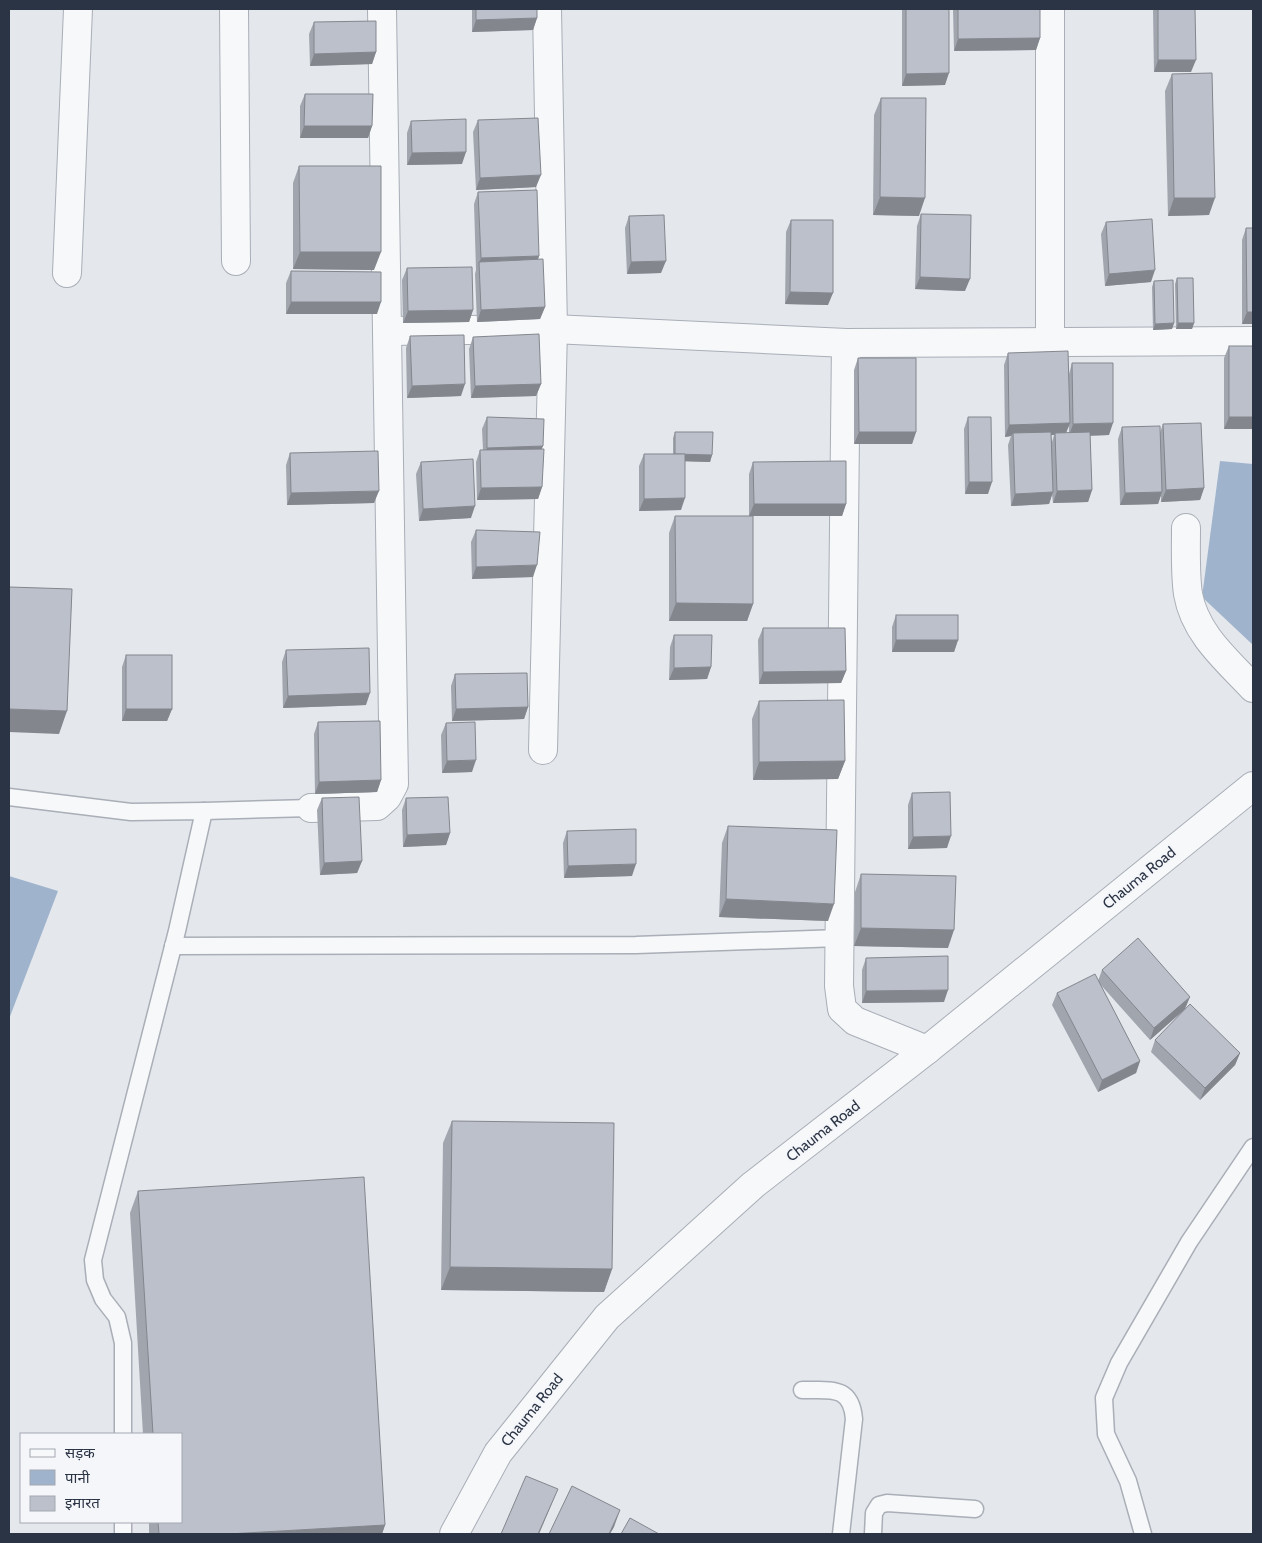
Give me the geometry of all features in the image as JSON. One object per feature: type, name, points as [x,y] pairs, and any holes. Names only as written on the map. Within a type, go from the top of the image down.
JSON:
[{"type":"street","points":[[67,273],[78,9]]},
{"type":"street","points":[[234,9],[236,261]]},
{"type":"street","points":[[311,808],[377,806],[387,798],[394,784],[382,9]]},
{"type":"street","points":[[543,750],[553,329],[547,9]]},
{"type":"street","points":[[1050,9],[1050,341]]},
{"type":"street","points":[[387,331],[553,329],[846,342],[1253,341]]},
{"type":"street","points":[[846,342],[839,986],[842,1009],[855,1021],[927,1050]]},
{"type":"street","points":[[1186,528],[1188,594],[1197,623],[1214,647],[1253,688]]},
{"type":"street","name":"Chauma Road","points":[[454,1534],[498,1453],[607,1316],[753,1185],[927,1050],[1251,791]]},
{"type":"lane","points":[[9,797],[131,812],[311,808]]},
{"type":"lane","points":[[123,1433],[123,1343],[117,1317],[103,1299],[95,1280],[93,1260],[173,946],[204,811]]},
{"type":"lane","points":[[173,946],[626,946],[840,938]]},
{"type":"lane","points":[[1143,1534],[1128,1481],[1106,1434],[1104,1398],[1120,1362],[1190,1242],[1253,1147]]},
{"type":"lane","points":[[802,1390],[838,1392],[846,1396],[852,1406],[854,1419],[841,1534]]},
{"type":"lane","points":[[873,1534],[874,1513],[879,1505],[887,1503],[974,1510]]},
{"type":"water","points":[[1220,461],[1253,464],[1253,645],[1202,597]]},
{"type":"water","points":[[9,876],[58,891],[9,1019]]},
{"type":"building","points":[[476,9],[537,9],[537,18],[476,20]]},
{"type":"building","points":[[906,9],[949,9],[949,73],[906,74]]},
{"type":"building","points":[[958,9],[1040,9],[1040,38],[958,39]]},
{"type":"building","points":[[1158,9],[1195,9],[1196,60],[1158,60]]},
{"type":"building","points":[[376,21],[376,52],[314,54],[314,22]]},
{"type":"building","points":[[1212,73],[1215,198],[1174,198],[1172,74]]},
{"type":"building","points":[[305,94],[373,94],[372,126],[304,126]]},
{"type":"building","points":[[881,98],[926,98],[925,198],[880,197]]},
{"type":"building","points":[[538,118],[541,175],[480,178],[478,120]]},
{"type":"building","points":[[466,119],[466,152],[412,153],[411,121]]},
{"type":"building","points":[[299,166],[381,166],[381,252],[300,252]]},
{"type":"building","points":[[537,190],[539,256],[481,258],[478,192]]},
{"type":"building","points":[[921,214],[971,215],[970,279],[920,277]]},
{"type":"building","points":[[664,215],[666,261],[631,262],[629,216]]},
{"type":"building","points":[[1152,219],[1155,270],[1109,274],[1106,222]]},
{"type":"building","points":[[791,220],[833,220],[833,293],[790,292]]},
{"type":"building","points":[[1246,228],[1253,228],[1253,312],[1247,312]]},
{"type":"building","points":[[543,259],[545,307],[481,310],[479,262]]},
{"type":"building","points":[[472,267],[473,310],[408,311],[407,268]]},
{"type":"building","points":[[291,271],[381,272],[381,302],[291,302]]},
{"type":"building","points":[[1177,278],[1193,278],[1194,323],[1178,323]]},
{"type":"building","points":[[1173,280],[1174,323],[1155,324],[1154,281]]},
{"type":"building","points":[[539,334],[541,384],[475,386],[473,337]]},
{"type":"building","points":[[464,335],[465,384],[412,386],[410,336]]},
{"type":"building","points":[[1229,346],[1253,346],[1253,417],[1229,417]]},
{"type":"building","points":[[1068,351],[1070,423],[1009,425],[1008,353]]},
{"type":"building","points":[[858,358],[916,358],[916,432],[859,432]]},
{"type":"building","points":[[1072,363],[1113,363],[1113,423],[1073,424]]},
{"type":"building","points":[[487,417],[544,419],[543,446],[487,448]]},
{"type":"building","points":[[968,417],[991,417],[992,482],[969,482]]},
{"type":"building","points":[[1201,423],[1204,488],[1166,490],[1163,424]]},
{"type":"building","points":[[1160,426],[1162,492],[1125,493],[1122,427]]},
{"type":"building","points":[[675,432],[713,432],[712,455],[675,454]]},
{"type":"building","points":[[1051,432],[1053,492],[1015,494],[1013,433]]},
{"type":"building","points":[[1090,432],[1092,490],[1057,491],[1055,433]]},
{"type":"building","points":[[544,449],[542,487],[481,488],[480,450]]},
{"type":"building","points":[[378,451],[379,491],[291,493],[290,453]]},
{"type":"building","points":[[644,454],[685,454],[685,498],[644,499]]},
{"type":"building","points":[[473,459],[475,506],[423,509],[421,462]]},
{"type":"building","points":[[846,461],[846,504],[754,504],[753,462]]},
{"type":"building","points":[[675,516],[753,516],[753,604],[676,603]]},
{"type":"building","points":[[476,530],[540,532],[537,565],[476,567]]},
{"type":"building","points":[[9,587],[72,589],[67,711],[9,709]]},
{"type":"building","points":[[896,615],[958,615],[958,640],[896,640]]},
{"type":"building","points":[[763,628],[845,628],[846,671],[763,672]]},
{"type":"building","points":[[674,635],[712,635],[711,667],[674,668]]},
{"type":"building","points":[[369,648],[370,693],[288,696],[286,650]]},
{"type":"building","points":[[126,655],[172,655],[172,709],[126,709]]},
{"type":"building","points":[[527,673],[528,707],[456,709],[455,674]]},
{"type":"building","points":[[844,700],[845,761],[759,762],[759,701]]},
{"type":"building","points":[[380,721],[381,780],[319,782],[318,722]]},
{"type":"building","points":[[475,722],[476,760],[447,761],[446,723]]},
{"type":"building","points":[[950,792],[951,836],[913,837],[912,793]]},
{"type":"building","points":[[359,797],[362,861],[324,863],[322,798]]},
{"type":"building","points":[[448,797],[450,833],[407,835],[406,798]]},
{"type":"building","points":[[728,826],[837,830],[834,904],[726,899]]},
{"type":"building","points":[[636,829],[636,864],[568,866],[567,831]]},
{"type":"building","points":[[861,874],[956,876],[954,930],[861,928]]},
{"type":"building","points":[[1138,938],[1190,997],[1154,1028],[1102,970]]},
{"type":"building","points":[[948,956],[948,990],[866,991],[866,958]]},
{"type":"building","points":[[1095,974],[1140,1061],[1102,1080],[1057,993]]},
{"type":"building","points":[[1190,1004],[1240,1053],[1205,1088],[1155,1040]]},
{"type":"building","points":[[452,1121],[614,1123],[612,1269],[450,1267]]},
{"type":"building","points":[[364,1177],[385,1525],[228,1534],[159,1534],[158,1523],[182,1523],[182,1433],[153,1433],[138,1191]]},
{"type":"building","points":[[526,1476],[558,1489],[538,1534],[501,1534]]},
{"type":"building","points":[[572,1486],[620,1510],[609,1534],[549,1534]]},
{"type":"building","points":[[630,1518],[659,1534],[621,1534]]}]
